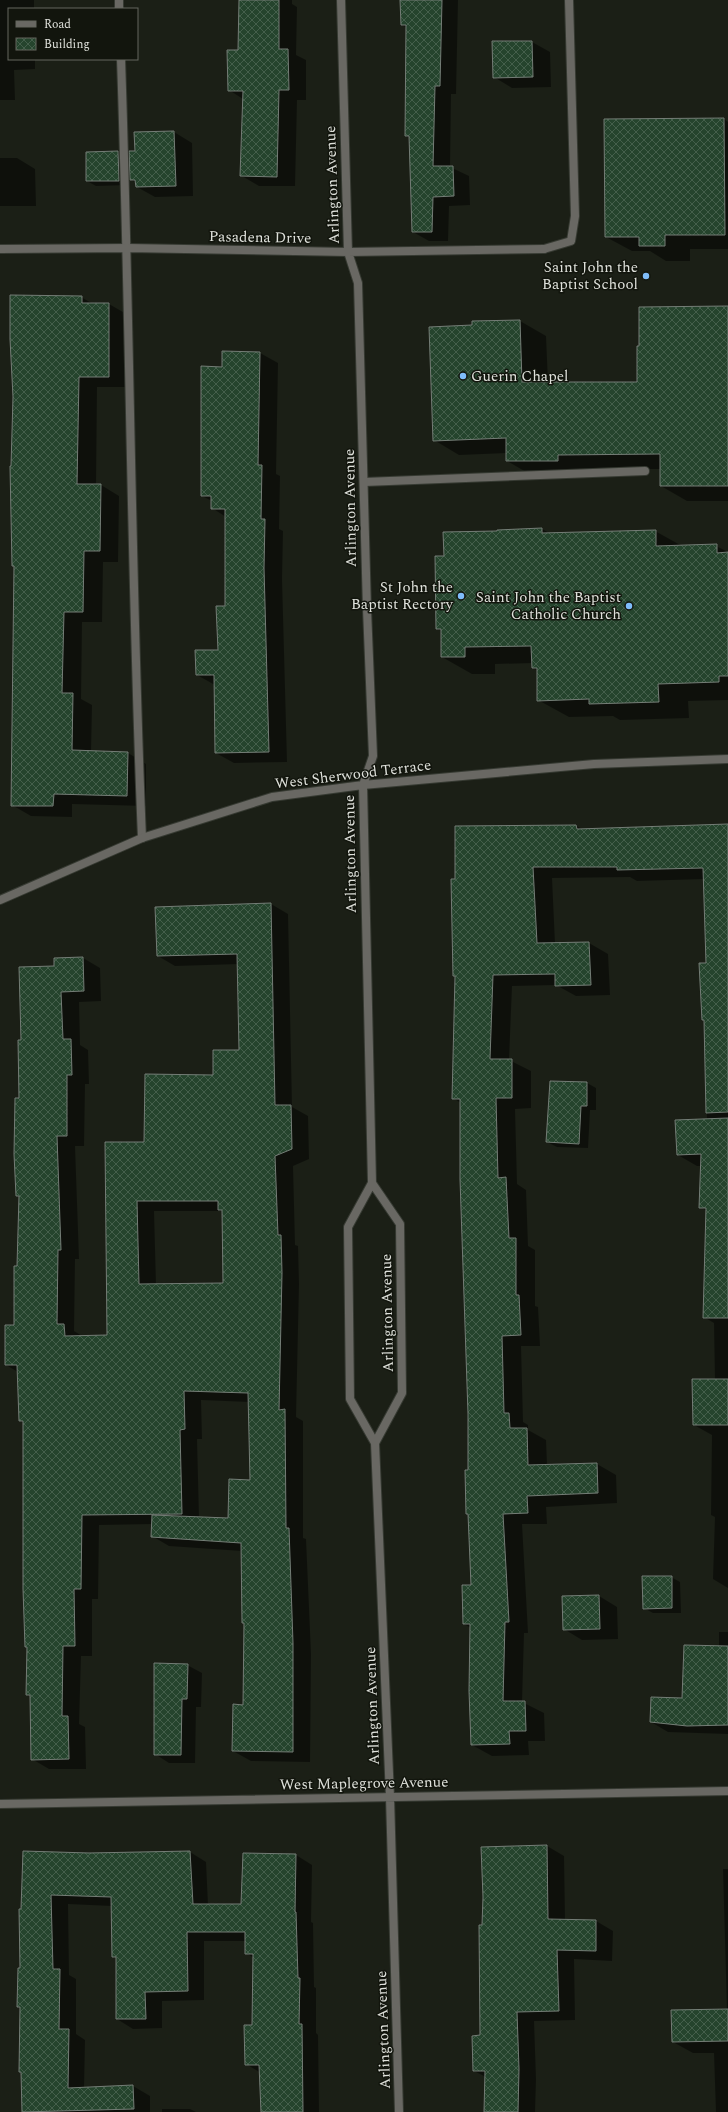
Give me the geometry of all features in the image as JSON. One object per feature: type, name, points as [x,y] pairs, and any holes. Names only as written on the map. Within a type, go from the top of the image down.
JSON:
[{"type":"street","name":"Arlington Avenue","points":[[341,0],[348,252],[358,283],[373,756],[362,785],[372,1182],[348,1228],[350,1399],[375,1443],[390,1797],[399,2112]]},
{"type":"street","name":"Pasadena Drive","points":[[0,249],[128,248],[348,252],[544,249],[571,241],[574,216],[569,0]]},
{"type":"street","points":[[121,60],[128,248],[138,737],[142,838]]},
{"type":"street","points":[[364,482],[645,471]]},
{"type":"street","name":"West Sherwood Terrace","points":[[0,900],[142,838],[272,797],[362,785],[594,764],[728,759]]},
{"type":"street","name":"Arlington Avenue","points":[[372,1182],[400,1224],[402,1393],[375,1443]]},
{"type":"street","name":"West Maplegrove Avenue","points":[[0,1804],[728,1790]]},
{"type":"building","points":[[239,0],[279,0],[279,49],[288,49],[289,90],[279,90],[277,177],[240,176],[243,91],[228,91],[227,50],[238,50]]},
{"type":"building","points":[[400,0],[442,0],[440,86],[435,86],[433,166],[453,166],[454,196],[433,197],[432,232],[412,232],[409,136],[405,136],[406,25],[401,25]]},
{"type":"building","points":[[492,41],[532,41],[533,77],[493,78]]},
{"type":"building","points":[[724,118],[725,235],[665,235],[665,246],[639,246],[639,237],[605,237],[604,119]]},
{"type":"building","points":[[174,131],[176,186],[136,187],[135,180],[130,180],[129,151],[135,151],[134,132]]},
{"type":"building","points":[[118,151],[119,181],[86,181],[86,152]]},
{"type":"building","points":[[10,295],[82,296],[82,303],[109,303],[109,377],[79,377],[77,484],[101,484],[100,551],[84,551],[83,612],[64,612],[62,693],[73,693],[72,750],[128,752],[127,796],[54,794],[53,806],[11,806],[14,566],[12,566],[10,466],[13,397],[10,339]]},
{"type":"building","name":"Saint John the Baptist School","points":[[728,306],[728,486],[660,486],[660,454],[558,455],[558,461],[506,461],[506,438],[433,441],[429,327],[472,325],[472,321],[520,320],[522,382],[637,382],[639,307]]},
{"type":"building","points":[[222,351],[260,352],[258,465],[262,465],[261,519],[265,519],[264,568],[269,752],[215,753],[214,675],[196,675],[195,650],[218,650],[216,606],[225,606],[225,509],[211,509],[211,496],[201,496],[201,366],[222,367]]},
{"type":"building","name":"Saint John the Baptist Catholic Church","points":[[542,528],[542,533],[656,530],[656,546],[717,544],[717,553],[728,552],[728,676],[719,676],[719,682],[658,684],[659,702],[589,704],[589,699],[537,701],[537,668],[532,668],[531,646],[465,647],[465,657],[441,657],[441,629],[436,629],[435,556],[444,556],[443,532]]},
{"type":"building","points":[[728,824],[728,1112],[706,1113],[704,1020],[702,1020],[699,963],[706,963],[703,868],[617,870],[617,867],[533,867],[537,943],[589,942],[591,985],[555,986],[555,974],[493,975],[490,1059],[512,1059],[512,1098],[496,1098],[498,1178],[506,1177],[509,1238],[516,1238],[516,1295],[519,1295],[521,1335],[502,1336],[504,1413],[509,1413],[510,1428],[527,1428],[528,1465],[597,1463],[598,1493],[527,1496],[528,1513],[503,1514],[509,1622],[505,1622],[503,1701],[525,1701],[526,1731],[509,1731],[510,1744],[471,1745],[469,1691],[470,1624],[463,1624],[462,1585],[471,1585],[468,1514],[466,1514],[465,1470],[468,1470],[468,1414],[460,1179],[460,1099],[452,1099],[455,976],[453,976],[451,879],[455,879],[455,826],[576,825],[577,829]]},
{"type":"building","points":[[271,903],[275,1105],[291,1105],[292,1149],[275,1156],[278,1235],[281,1235],[282,1273],[279,1410],[285,1409],[286,1528],[289,1528],[293,1643],[293,1752],[232,1751],[233,1704],[243,1705],[244,1623],[242,1623],[241,1543],[151,1537],[152,1515],[228,1518],[229,1479],[250,1480],[248,1393],[184,1391],[185,1429],[180,1430],[182,1514],[82,1515],[81,1589],[74,1589],[75,1646],[63,1646],[62,1716],[68,1716],[69,1759],[31,1760],[30,1695],[26,1695],[27,1647],[25,1647],[23,1589],[23,1421],[19,1421],[17,1365],[5,1365],[5,1325],[14,1325],[14,1266],[17,1266],[19,1196],[16,1196],[14,1154],[15,1098],[19,1098],[18,1040],[21,1040],[19,967],[54,966],[54,958],[83,957],[84,991],[61,992],[63,1039],[71,1039],[72,1075],[67,1075],[67,1136],[57,1136],[61,1250],[58,1250],[57,1324],[64,1324],[65,1336],[107,1335],[105,1142],[144,1142],[145,1074],[213,1075],[213,1050],[239,1050],[237,954],[157,956],[155,907]],"holes":[[[137,1201],[218,1201],[218,1210],[222,1210],[223,1283],[139,1284]]]},
{"type":"building","points":[[550,1081],[587,1082],[587,1106],[581,1106],[579,1144],[546,1142]]},
{"type":"building","points":[[728,1118],[728,1318],[703,1318],[706,1208],[699,1208],[701,1154],[677,1155],[675,1120]]},
{"type":"building","points":[[692,1379],[728,1379],[728,1425],[693,1425]]},
{"type":"building","points":[[642,1576],[672,1576],[672,1608],[643,1609]]},
{"type":"building","points":[[599,1595],[600,1629],[563,1630],[562,1596]]},
{"type":"building","points":[[684,1645],[728,1646],[728,1725],[687,1726],[650,1722],[651,1697],[682,1698]]},
{"type":"building","points":[[154,1663],[188,1664],[187,1699],[182,1699],[181,1755],[154,1755]]},
{"type":"building","points":[[547,1845],[548,1919],[596,1920],[596,1951],[557,1950],[559,2011],[517,2012],[519,2069],[518,2112],[484,2112],[485,2071],[473,2071],[472,2036],[480,2035],[479,1925],[482,1925],[483,1897],[481,1847]]},
{"type":"building","points":[[23,1851],[89,1853],[190,1851],[193,1904],[241,1904],[243,1853],[296,1854],[295,1912],[298,1978],[300,1978],[299,2024],[302,2024],[303,2112],[261,2112],[259,2065],[245,2065],[244,2025],[252,2025],[253,1954],[245,1954],[245,1932],[187,1932],[188,1991],[145,1992],[146,2019],[116,2019],[116,1957],[112,1957],[111,1897],[51,1895],[53,1969],[60,1969],[59,2029],[69,2029],[68,2088],[133,2085],[134,2109],[22,2112],[21,2072],[19,2072],[20,2007],[17,2007],[18,1968],[20,1968],[19,1909],[21,1909]]},
{"type":"building","points":[[728,2009],[728,2041],[672,2042],[671,2010]]},
{"type":"place","name":"Saint John the Baptist School","points":[[646,276]]},
{"type":"place","name":"Guerin Chapel","points":[[463,376]]},
{"type":"place","name":"St John the Baptist Rectory","points":[[461,596]]},
{"type":"place","name":"Saint John the Baptist Catholic Church","points":[[629,606]]}]
